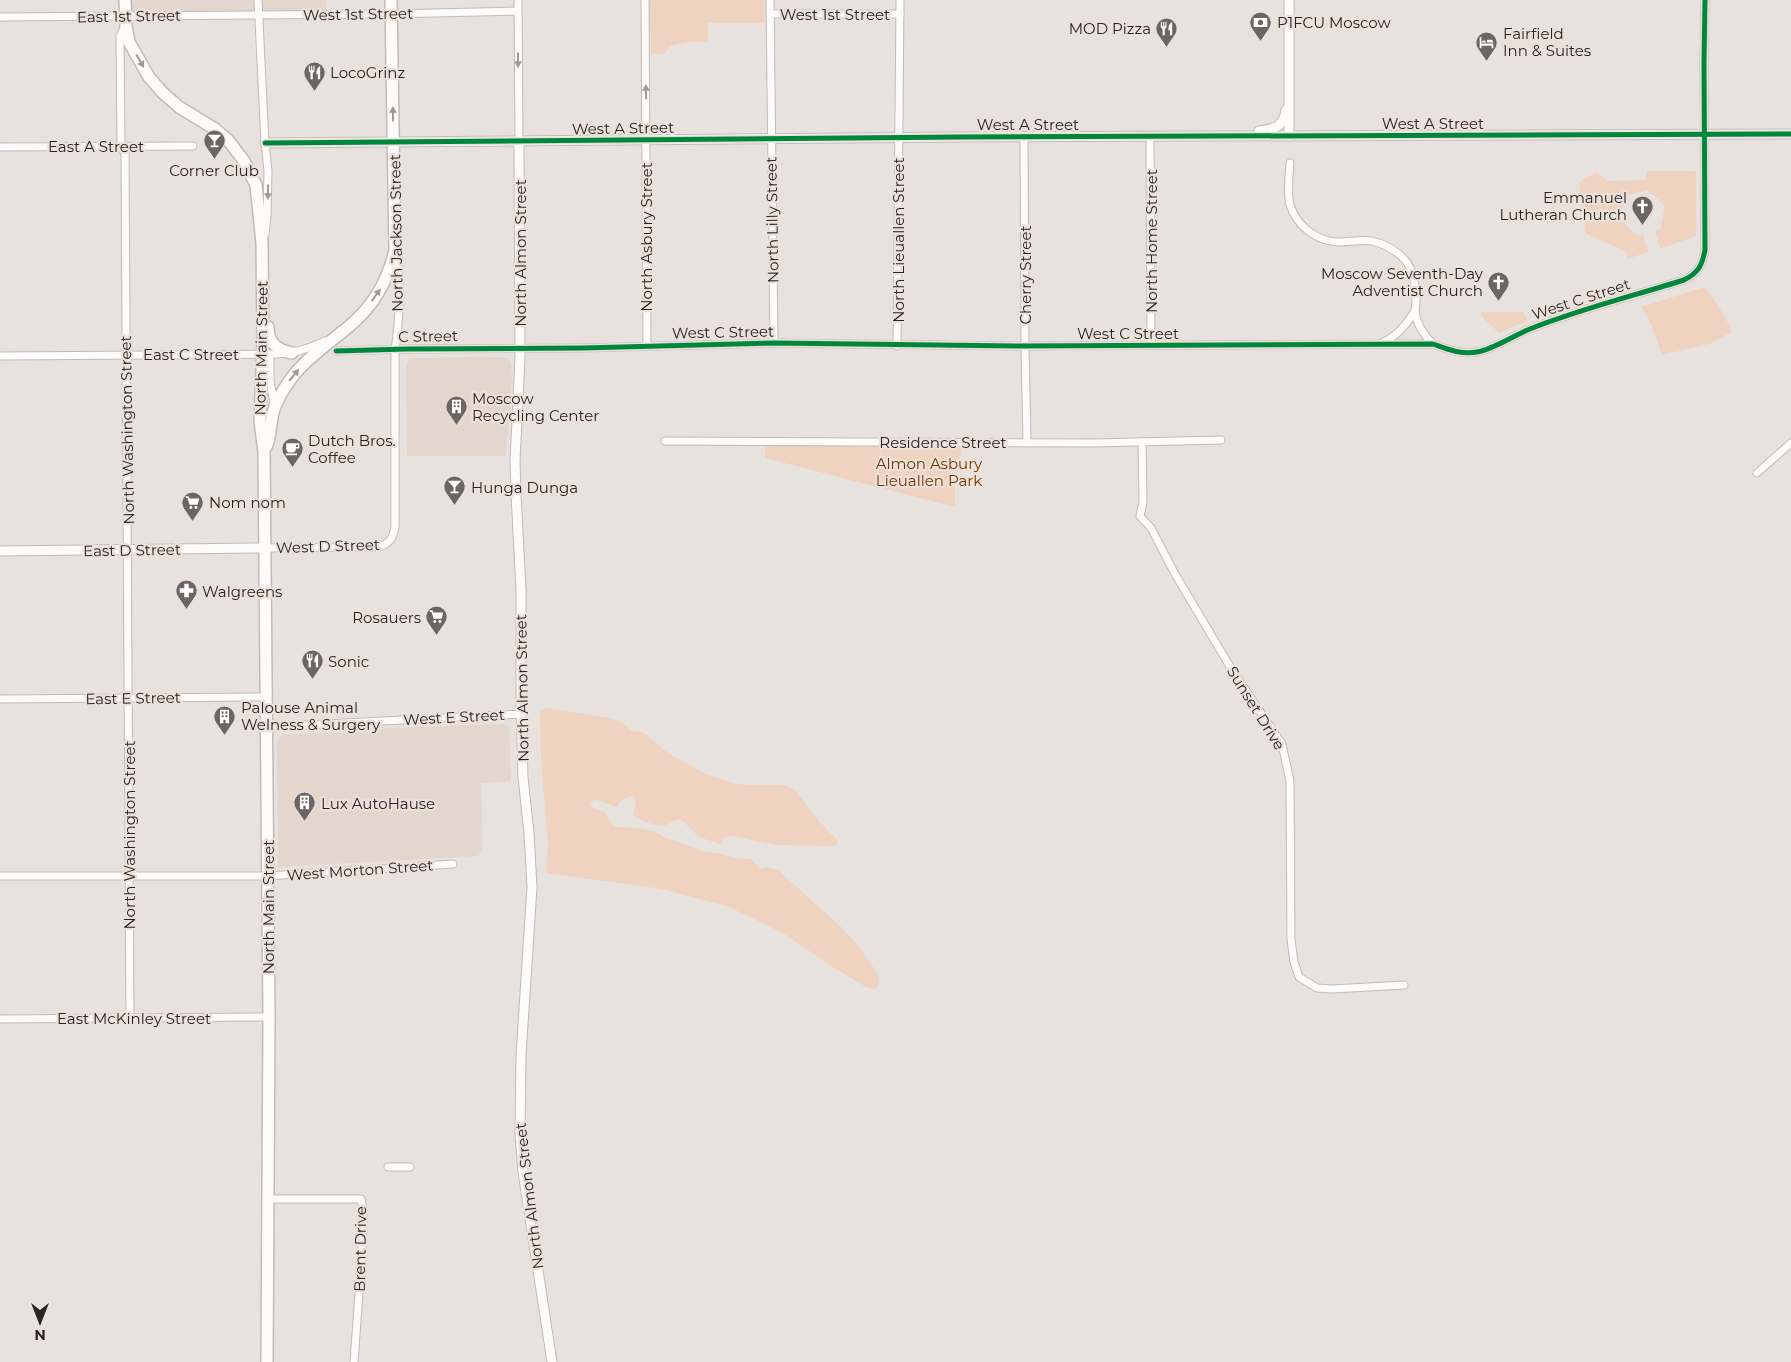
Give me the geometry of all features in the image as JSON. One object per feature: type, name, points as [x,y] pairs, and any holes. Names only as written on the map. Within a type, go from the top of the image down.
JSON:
[{"type":"highway","name":"North Main Street","points":[[125,0],[125,21],[129,42],[149,77],[179,107],[215,129],[228,140],[251,172],[256,185],[262,243],[266,354],[260,421],[264,452],[269,1017],[267,1362]]},
{"type":"highway","name":"North Jackson Street","points":[[391,0],[395,250]]},
{"type":"highway","name":"North Main Street","points":[[264,452],[268,442],[273,412],[283,390],[309,359],[368,307],[383,285],[391,268],[395,250]]},
{"type":"highway","points":[[263,301],[268,313],[268,334],[271,341],[282,351],[292,353]]},
{"type":"street","name":"North Main Street","points":[[258,0],[268,171],[267,216],[262,243]]},
{"type":"street","name":"North Almon Street","points":[[518,0],[520,348],[515,469],[517,542],[521,590],[523,776],[532,887],[521,1055],[520,1134],[523,1172],[552,1362]]},
{"type":"street","name":"North Lieuallen Street","points":[[897,346],[900,0]]},
{"type":"street","points":[[1289,0],[1289,136]]},
{"type":"street","points":[[1704,134],[1706,0]]},
{"type":"street","name":"North Asbury Street","points":[[645,4],[647,346]]},
{"type":"street","name":"West 1st Street","points":[[770,7],[900,14]]},
{"type":"street","name":"North Lilly Street","points":[[770,7],[774,343]]},
{"type":"street","name":"West 1st Street","points":[[258,15],[517,11]]},
{"type":"street","name":"East 1st Street","points":[[0,18],[125,21],[258,15]]},
{"type":"street","name":"North Washington Street","points":[[125,21],[120,36],[120,146],[125,154],[130,1018]]},
{"type":"street","points":[[1206,136],[1271,130],[1279,127],[1285,118],[1288,86]]},
{"type":"street","name":"West C Street","points":[[520,348],[774,343],[897,346],[1432,344],[1458,352],[1480,352],[1530,329],[1566,316],[1684,280],[1694,275],[1699,269],[1705,250],[1704,134]]},
{"type":"street","name":"West A Street","points":[[265,143],[646,141],[1024,136],[1791,134]]},
{"type":"street","name":"Cherry Street","points":[[1024,136],[1027,443]]},
{"type":"street","name":"North Home Street","points":[[1150,136],[1151,346]]},
{"type":"street","name":"East A Street","points":[[0,147],[193,146]]},
{"type":"street","points":[[1290,163],[1290,204],[1300,224],[1322,239],[1337,242],[1371,241],[1391,249],[1405,260],[1413,275],[1416,290],[1415,311],[1418,323],[1432,344]]},
{"type":"street","name":"North Jackson Street","points":[[390,541],[395,527],[395,349],[398,332],[398,272],[395,250]]},
{"type":"street","points":[[1380,344],[1394,337],[1415,311]]},
{"type":"street","points":[[266,354],[292,353],[306,349],[343,330]]},
{"type":"street","name":"C Street","points":[[336,351],[520,348]]},
{"type":"street","name":"North Main Street","points":[[266,354],[274,396],[273,412]]},
{"type":"street","name":"East C Street","points":[[0,356],[266,354]]},
{"type":"street","name":"Residence Street","points":[[665,441],[1027,443],[1221,440]]},
{"type":"street","name":"Sunset Drive","points":[[1142,442],[1143,502],[1140,516],[1151,528],[1175,574],[1232,670],[1282,744],[1290,781],[1291,939],[1294,962],[1299,977],[1316,988],[1332,989],[1404,985]]},
{"type":"street","points":[[1757,472],[1791,444]]},
{"type":"street","name":"West D Street","points":[[265,548],[379,546],[390,541]]},
{"type":"street","name":"East D Street","points":[[0,551],[265,548]]},
{"type":"street","name":"East E Street","points":[[0,699],[266,697]]},
{"type":"street","name":"West E Street","points":[[266,727],[521,714]]},
{"type":"street","name":"West Morton Street","points":[[0,876],[267,876],[453,864]]},
{"type":"street","name":"East McKinley Street","points":[[0,1019],[269,1017]]},
{"type":"street","points":[[388,1167],[410,1167]]},
{"type":"street","name":"Brent Drive","points":[[268,1199],[361,1199],[362,1251],[354,1362]]},
{"type":"shaded area","points":[[125,0],[326,0],[327,15],[125,15]]},
{"type":"shaded area","points":[[506,357],[511,363],[512,377],[506,456],[407,456],[406,365],[410,358]]},
{"type":"shaded area","points":[[504,724],[509,726],[511,780],[481,783],[483,850],[478,856],[278,867],[277,741],[282,735],[391,728]]},
{"type":"green space","points":[[650,0],[764,0],[765,23],[708,23],[708,42],[688,42],[670,46],[664,54],[651,54]]},
{"type":"green space","points":[[1647,171],[1696,172],[1696,236],[1660,249],[1655,231],[1660,230],[1665,206],[1648,190],[1625,196],[1619,219],[1638,236],[1643,235],[1648,252],[1627,259],[1627,252],[1586,234],[1579,182],[1597,172],[1607,181],[1645,180]]},
{"type":"green space","points":[[1705,287],[1724,315],[1732,332],[1709,344],[1662,355],[1651,323],[1641,307]]},
{"type":"green space","points":[[1481,312],[1523,312],[1528,321],[1499,333],[1481,316]]},
{"type":"green space","name":"Almon Asbury Lieuallen Park","points":[[765,441],[964,442],[955,481],[955,507],[765,458]]},
{"type":"green space","points":[[547,708],[611,718],[623,723],[631,731],[643,732],[669,754],[706,774],[729,782],[747,785],[783,785],[794,789],[818,820],[837,840],[838,845],[777,845],[732,836],[725,837],[720,844],[699,837],[682,820],[675,820],[670,824],[660,826],[633,816],[636,800],[633,796],[624,799],[617,807],[594,799],[590,805],[604,812],[614,827],[654,831],[664,837],[703,851],[734,858],[751,859],[760,869],[765,867],[778,870],[856,943],[878,974],[879,985],[874,989],[866,987],[783,933],[729,907],[662,889],[546,873],[548,844],[541,759],[540,710]]},
{"type":"cycle path","points":[[336,351],[583,348],[774,343],[1017,346],[1433,344],[1449,350],[1477,352],[1549,322],[1684,280],[1693,275],[1699,268],[1705,250],[1705,0]]},
{"type":"cycle path","points":[[265,143],[960,137],[1791,134]]},
{"type":"place","name":"P1FCU Moscow","points":[[1261,41]]},
{"type":"place","name":"MOD Pizza","points":[[1167,47]]},
{"type":"place","name":"Fairfield Inn & Suites","points":[[1487,61]]},
{"type":"place","name":"LocoGrinz","points":[[314,91]]},
{"type":"place","name":"Corner Club","points":[[214,160]]},
{"type":"place","name":"Emmanuel Lutheran Church","points":[[1643,225]]},
{"type":"place","name":"Moscow Seventh-Day Adventist Church","points":[[1499,301]]},
{"type":"place","name":"Moscow Recycling Center","points":[[456,426]]},
{"type":"place","name":"Dutch Bros. Coffee","points":[[292,468]]},
{"type":"place","name":"Hunga Dunga","points":[[455,506]]},
{"type":"place","name":"Nom nom","points":[[193,521]]},
{"type":"place","name":"Walgreens","points":[[186,610]]},
{"type":"place","name":"Rosauers","points":[[437,636]]},
{"type":"place","name":"Sonic","points":[[312,680]]},
{"type":"place","name":"Palouse Animal Welness & Surgery","points":[[225,735]]},
{"type":"place","name":"Lux AutoHause","points":[[305,822]]}]
